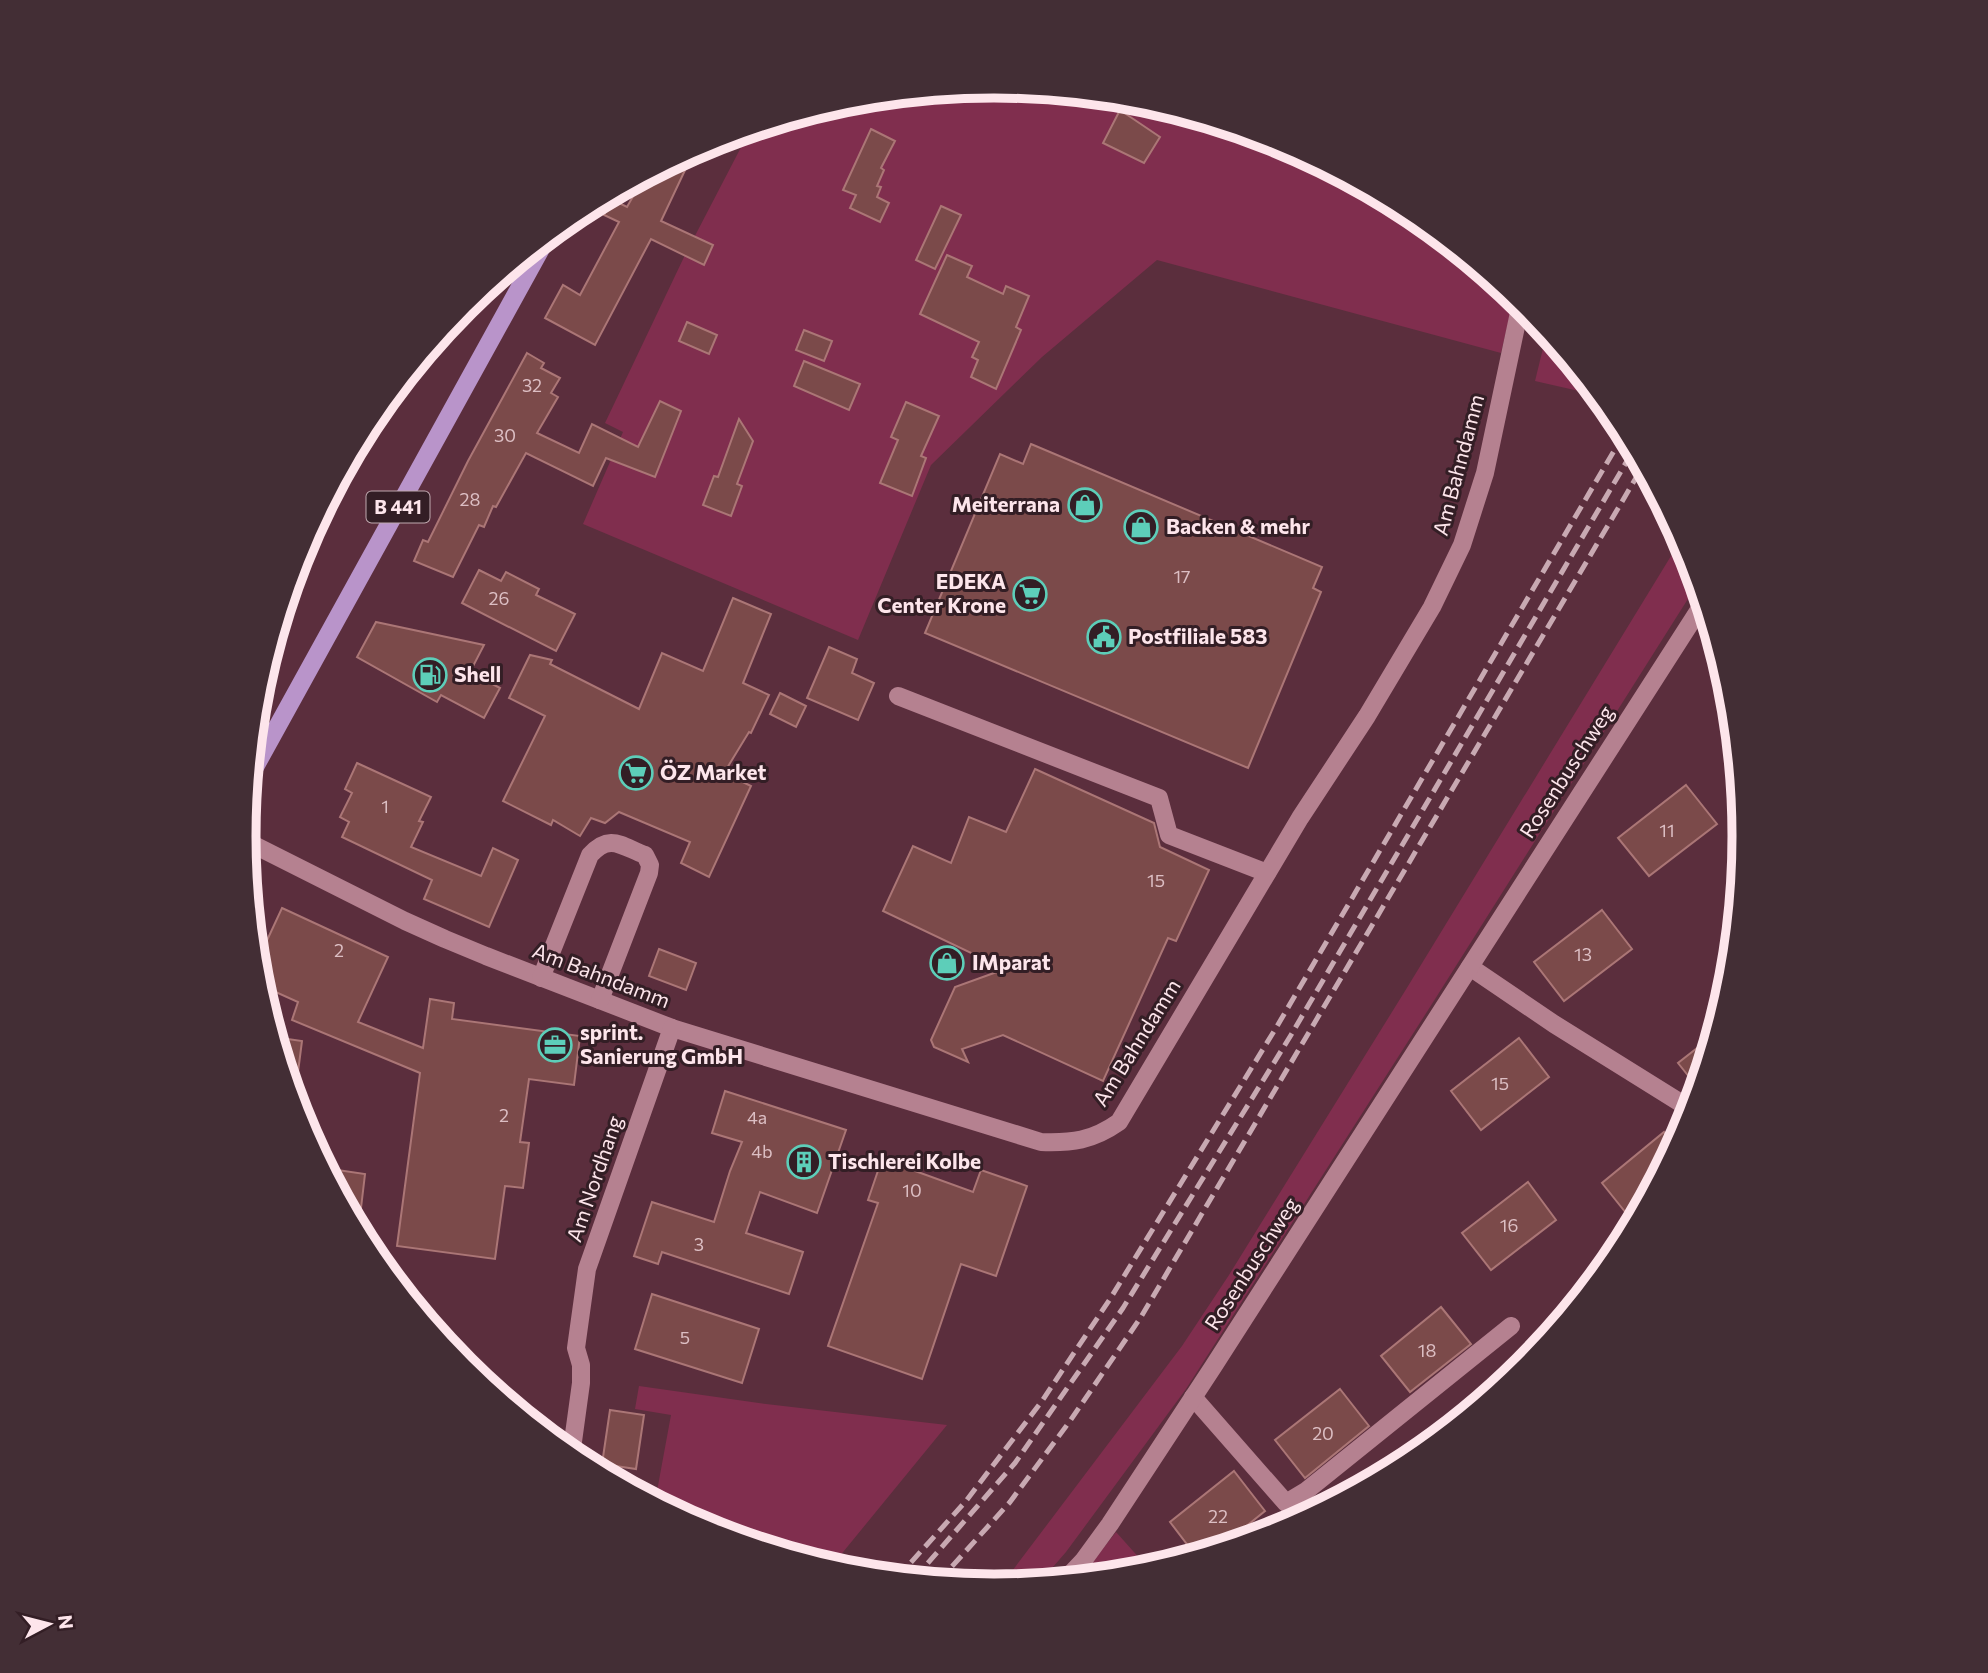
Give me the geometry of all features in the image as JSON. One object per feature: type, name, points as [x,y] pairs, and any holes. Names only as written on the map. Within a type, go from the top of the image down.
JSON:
[{"type":"main road","name":"B 441","points":[[260,758],[536,257]]},
{"type":"street","name":"Am Bahndamm","points":[[256,846],[405,921],[486,956],[672,1028],[1041,1142],[1077,1142],[1106,1131],[1119,1122],[1300,818],[1367,716],[1432,607],[1462,545],[1485,472],[1518,316]]},
{"type":"street","name":"Rosenbuschweg","points":[[1074,1570],[1110,1524],[1194,1397],[1697,613]]},
{"type":"street","points":[[898,696],[1159,798],[1169,835],[1267,873]]},
{"type":"street","points":[[541,978],[590,855],[599,845],[610,842],[645,855],[650,865],[649,873],[600,1000]]},
{"type":"street","points":[[1470,967],[1682,1104]]},
{"type":"street","name":"Am Nordhang","points":[[573,1443],[581,1383],[581,1365],[576,1348],[587,1269],[672,1028]]},
{"type":"street","points":[[1194,1397],[1286,1503],[1306,1491],[1511,1326]]},
{"type":"shaded area","points":[[994,98],[1042,100],[1138,112],[1185,123],[1277,154],[1321,174],[1404,222],[1481,281],[1511,309],[1501,353],[1157,260],[1042,357],[931,465],[858,640],[583,524],[623,432],[605,423],[685,255],[744,142],[803,123],[898,104]]},
{"type":"shaded area","points":[[1544,344],[1584,392],[1535,381]]},
{"type":"shaded area","points":[[1674,550],[1691,594],[1186,1389],[1048,1572],[1010,1574],[1182,1346],[1405,991]]},
{"type":"shaded area","points":[[639,1386],[947,1425],[838,1558],[757,1536],[711,1519],[657,1493],[671,1415],[635,1409]]},
{"type":"shaded area","points":[[1116,1532],[1141,1560],[1090,1569],[1087,1569]]},
{"type":"building","points":[[1120,110],[1160,137],[1144,163],[1103,143]]},
{"type":"building","points":[[871,129],[895,141],[881,168],[884,170],[877,186],[881,187],[877,197],[889,203],[880,222],[850,208],[856,195],[843,190]]},
{"type":"building","points":[[688,165],[661,221],[713,245],[704,265],[651,239],[595,345],[545,318],[563,285],[580,295],[619,222],[604,215],[607,208],[617,202],[627,207],[636,191]]},
{"type":"building","points":[[941,206],[961,215],[935,269],[916,260]]},
{"type":"building","points":[[947,255],[972,266],[967,277],[1003,294],[1006,286],[1029,296],[1016,327],[1021,330],[996,389],[971,377],[978,360],[972,357],[979,342],[920,314]]},
{"type":"building","points":[[687,322],[717,335],[709,354],[679,341]]},
{"type":"building","points":[[804,330],[832,341],[824,361],[796,350]]},
{"type":"building","points":[[527,353],[544,363],[541,368],[560,378],[551,393],[558,397],[537,433],[579,453],[592,424],[638,447],[660,401],[681,411],[655,477],[606,458],[593,486],[526,453],[496,507],[493,506],[484,527],[479,525],[453,577],[414,561],[423,540],[428,542],[468,461]]},
{"type":"building","points":[[804,361],[860,384],[849,410],[794,386]]},
{"type":"building","points":[[906,402],[939,416],[921,456],[926,458],[912,496],[880,483],[898,440],[891,437]]},
{"type":"building","points":[[739,419],[753,441],[737,484],[742,486],[731,516],[703,505],[714,476],[718,477]]},
{"type":"building","points":[[1031,444],[1322,567],[1313,588],[1321,592],[1248,768],[925,633],[1000,454],[1023,464]]},
{"type":"building","points":[[479,570],[501,581],[506,572],[539,589],[536,595],[575,614],[556,651],[462,603]]},
{"type":"building","points":[[733,598],[771,614],[743,683],[769,695],[751,733],[749,732],[724,773],[751,786],[709,877],[681,863],[690,842],[619,812],[605,823],[591,818],[580,836],[553,820],[551,825],[503,801],[545,716],[509,698],[530,655],[552,660],[550,664],[639,709],[662,653],[703,671]]},
{"type":"building","points":[[376,622],[484,645],[470,672],[500,688],[484,718],[441,695],[437,702],[357,657]]},
{"type":"building","points":[[829,647],[857,659],[852,673],[874,683],[858,720],[807,698]]},
{"type":"building","points":[[780,693],[806,706],[796,727],[770,714]]},
{"type":"building","points":[[357,763],[431,797],[419,821],[423,822],[411,847],[481,876],[493,848],[518,860],[489,927],[424,899],[432,880],[342,837],[349,822],[340,817],[352,793],[345,789]]},
{"type":"building","points":[[1035,769],[1154,823],[1160,847],[1209,870],[1176,941],[1168,938],[1103,1081],[1003,1035],[962,1049],[968,1062],[934,1047],[931,1040],[955,987],[1005,969],[883,911],[913,846],[951,863],[969,817],[1006,832]]},
{"type":"building","points":[[1686,785],[1717,824],[1649,876],[1618,838]]},
{"type":"building","points":[[282,908],[388,957],[358,1022],[423,1048],[430,999],[454,1003],[452,1019],[580,1036],[574,1085],[529,1079],[520,1142],[529,1143],[523,1188],[505,1186],[495,1259],[397,1246],[420,1073],[292,1020],[298,1002],[272,990],[264,946]]},
{"type":"building","points":[[1602,910],[1632,949],[1564,1001],[1534,962]]},
{"type":"building","points":[[659,949],[696,963],[686,990],[649,976]]},
{"type":"building","points":[[284,1038],[302,1041],[297,1079]]},
{"type":"building","points":[[1519,1038],[1549,1077],[1481,1130],[1451,1091]]},
{"type":"building","points":[[1702,1044],[1691,1079],[1678,1063]]},
{"type":"building","points":[[725,1091],[846,1130],[817,1213],[760,1192],[746,1233],[803,1252],[789,1294],[662,1252],[658,1264],[634,1256],[652,1202],[714,1222],[742,1142],[712,1133]]},
{"type":"building","points":[[1664,1132],[1668,1137],[1628,1215],[1602,1183]]},
{"type":"building","points":[[882,1159],[973,1192],[981,1170],[1027,1186],[996,1276],[961,1264],[922,1379],[828,1346],[878,1203],[868,1200]]},
{"type":"building","points":[[335,1170],[365,1174],[361,1208],[355,1207]]},
{"type":"building","points":[[1528,1182],[1556,1220],[1491,1270],[1462,1233]]},
{"type":"building","points":[[652,1294],[759,1329],[742,1383],[635,1349]]},
{"type":"building","points":[[1441,1307],[1471,1344],[1410,1392],[1381,1356]]},
{"type":"building","points":[[1340,1389],[1369,1426],[1305,1478],[1275,1440]]},
{"type":"building","points":[[610,1410],[644,1415],[636,1469],[602,1462]]},
{"type":"building","points":[[1234,1471],[1265,1511],[1237,1534],[1190,1548],[1170,1522]]},
{"type":"railway","points":[[905,1570],[966,1501],[1042,1401],[1110,1299],[1276,1028],[1619,443]]},
{"type":"railway","points":[[921,1571],[1015,1463],[1123,1308],[1291,1035],[1629,458]]},
{"type":"railway","points":[[946,1573],[1010,1502],[1070,1421],[1141,1317],[1638,475]]},
{"type":"place","name":"Meiterrana","points":[[1085,505]]},
{"type":"place","name":"Backen & mehr","points":[[1141,527]]},
{"type":"place","name":"EDEKA Center Krone","points":[[1030,594]]},
{"type":"place","name":"Postfiliale 583","points":[[1104,637]]},
{"type":"place","name":"Shell","points":[[430,675]]},
{"type":"place","name":"ÖZ Market","points":[[636,773]]},
{"type":"place","name":"IMparat","points":[[947,963]]},
{"type":"place","name":"sprint. Sanierung GmbH","points":[[555,1045]]},
{"type":"place","name":"Tischlerei Kolbe","points":[[804,1162]]}]
